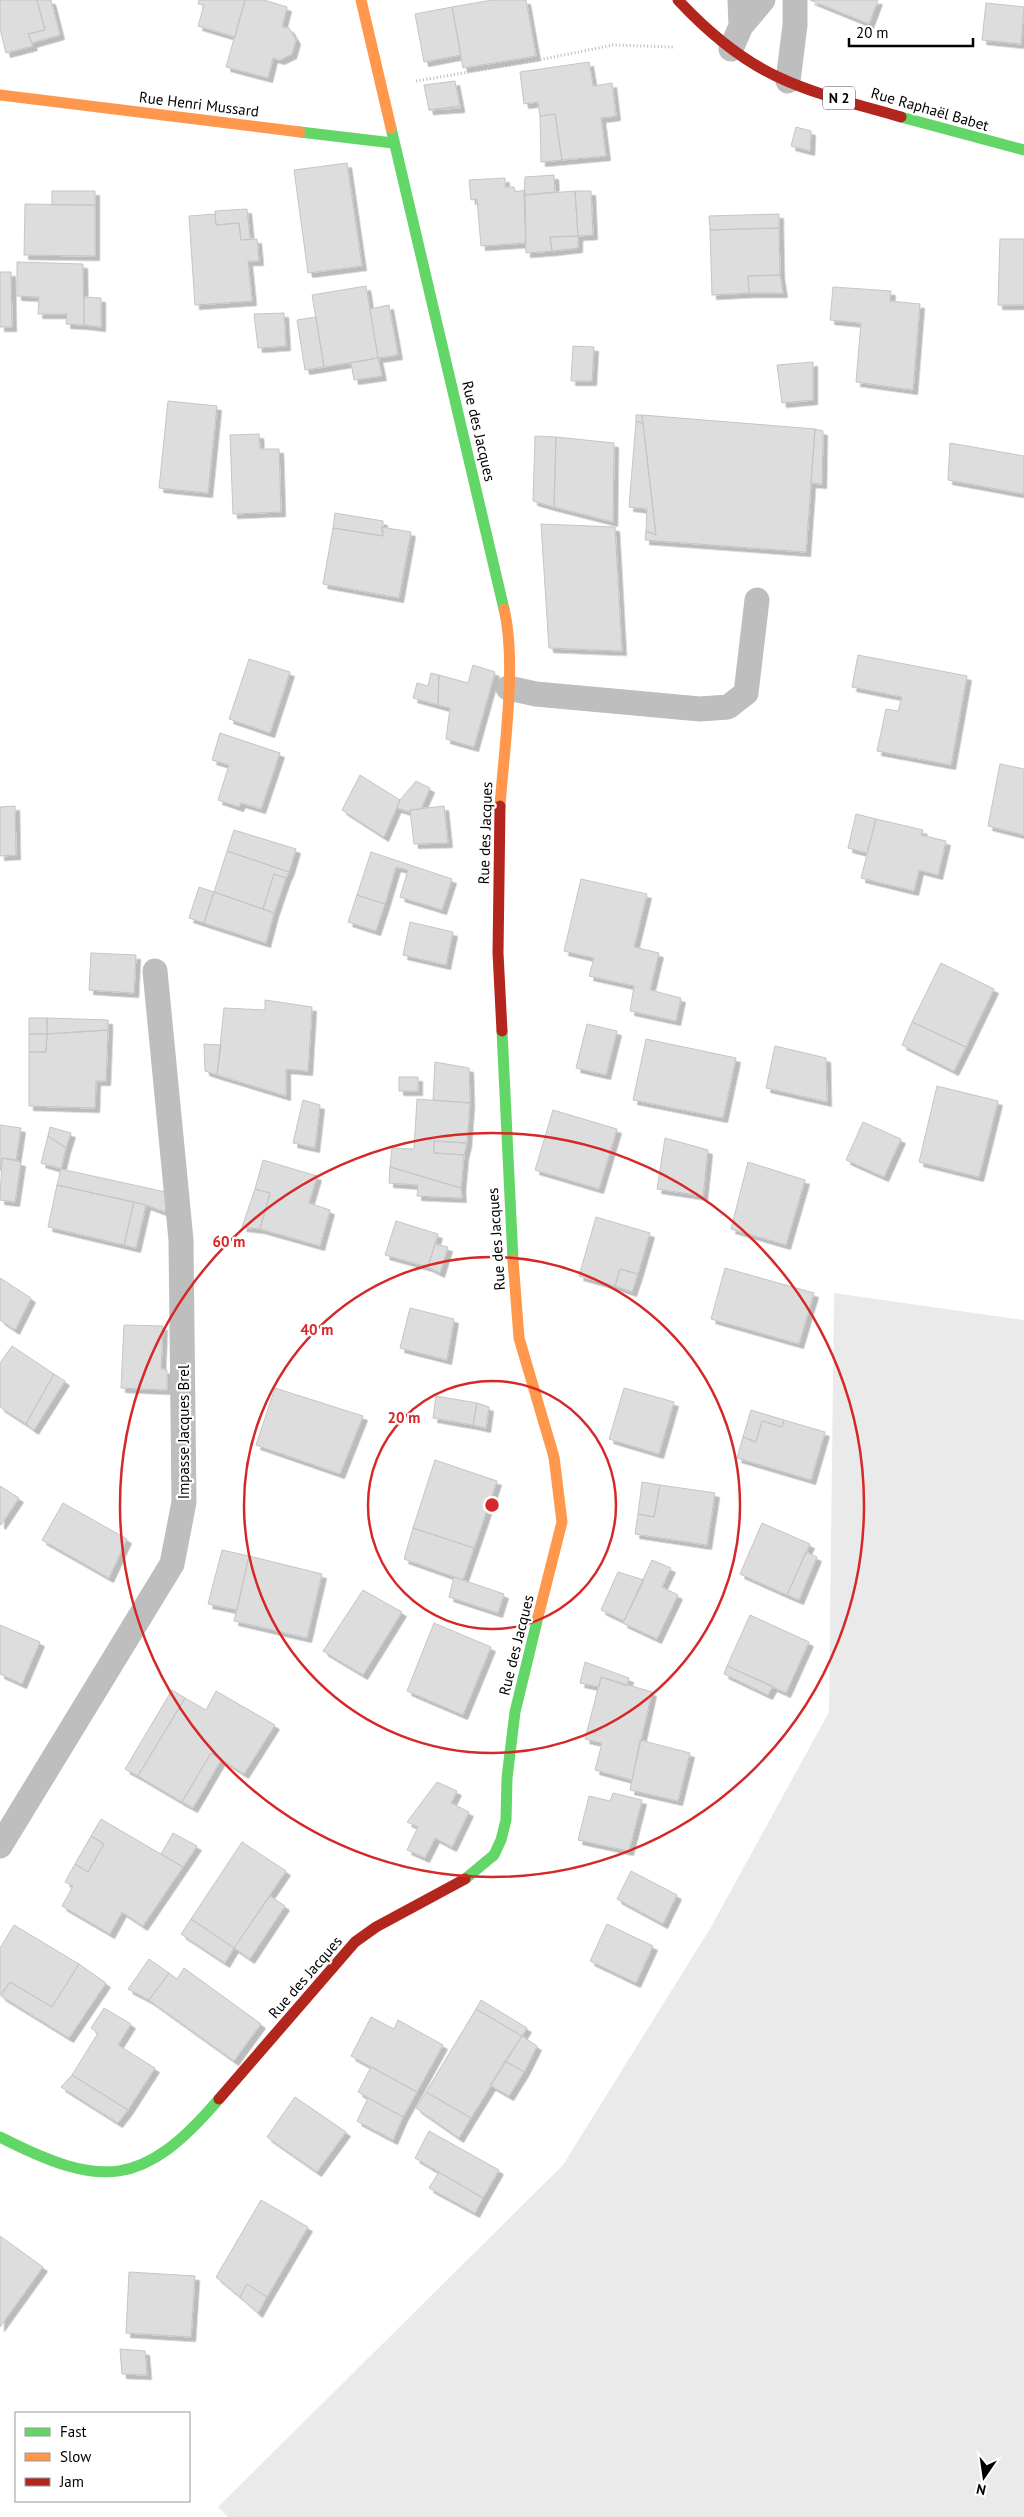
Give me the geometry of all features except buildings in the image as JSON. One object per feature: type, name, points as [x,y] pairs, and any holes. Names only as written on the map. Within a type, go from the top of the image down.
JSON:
[{"type":"street","name":"Rue des Jacques","points":[[0,2137],[42,2159],[79,2171],[114,2172],[146,2164],[172,2146],[198,2124],[355,1942],[376,1927],[472,1875],[494,1855],[501,1840],[506,1820],[507,1778],[515,1712],[562,1522],[554,1457],[519,1338],[511,1240],[498,953],[499,826],[508,688],[509,628],[393,143],[361,0]]},
{"type":"street","name":"Rue Raphaël Babet","points":[[678,0],[690,13],[732,49],[767,72],[788,81],[902,118],[1024,150]]},
{"type":"street","name":"Rue Henri Mussard","points":[[0,95],[393,143]]},
{"type":"lane","points":[[740,0],[741,26]]},
{"type":"lane","points":[[732,49],[741,26],[764,0]]},
{"type":"lane","points":[[788,81],[795,25],[795,0]]},
{"type":"lane","points":[[508,688],[536,694],[700,709],[728,707],[746,693],[757,600]]},
{"type":"lane","name":"Impasse Jacques Brel","points":[[0,1846],[172,1564],[184,1502],[181,1240],[155,971]]},
{"type":"path","points":[[381,87],[534,61],[613,45],[732,49]]},
{"type":"shaded area","points":[[834,1293],[1024,1320],[1024,2517],[228,2517],[218,2507],[563,2165],[711,1927],[829,1712]]},
{"type":"traffic: fast","points":[[901,117],[1024,150]]},
{"type":"traffic: fast","points":[[391,128],[504,609]]},
{"type":"traffic: fast","points":[[300,132],[393,143]]},
{"type":"traffic: fast","points":[[502,1031],[513,1260]]},
{"type":"traffic: fast","points":[[465,1879],[494,1855],[501,1840],[506,1820],[507,1778],[515,1712],[538,1617]]},
{"type":"traffic: fast","points":[[0,2137],[67,2166],[94,2171],[119,2171],[143,2164],[167,2150],[192,2128],[219,2099]]},
{"type":"traffic: slow","points":[[361,0],[391,128]]},
{"type":"traffic: slow","points":[[0,95],[300,132]]},
{"type":"traffic: slow","points":[[500,806],[510,680],[508,631],[504,609]]},
{"type":"traffic: slow","points":[[513,1260],[519,1338],[554,1457],[562,1522],[538,1617]]},
{"type":"traffic: jam","points":[[678,0],[724,43],[764,70],[807,89],[901,117]]},
{"type":"traffic: jam","points":[[500,806],[498,953],[502,1031]]},
{"type":"traffic: jam","points":[[219,2099],[355,1942],[376,1927],[465,1879]]}]
